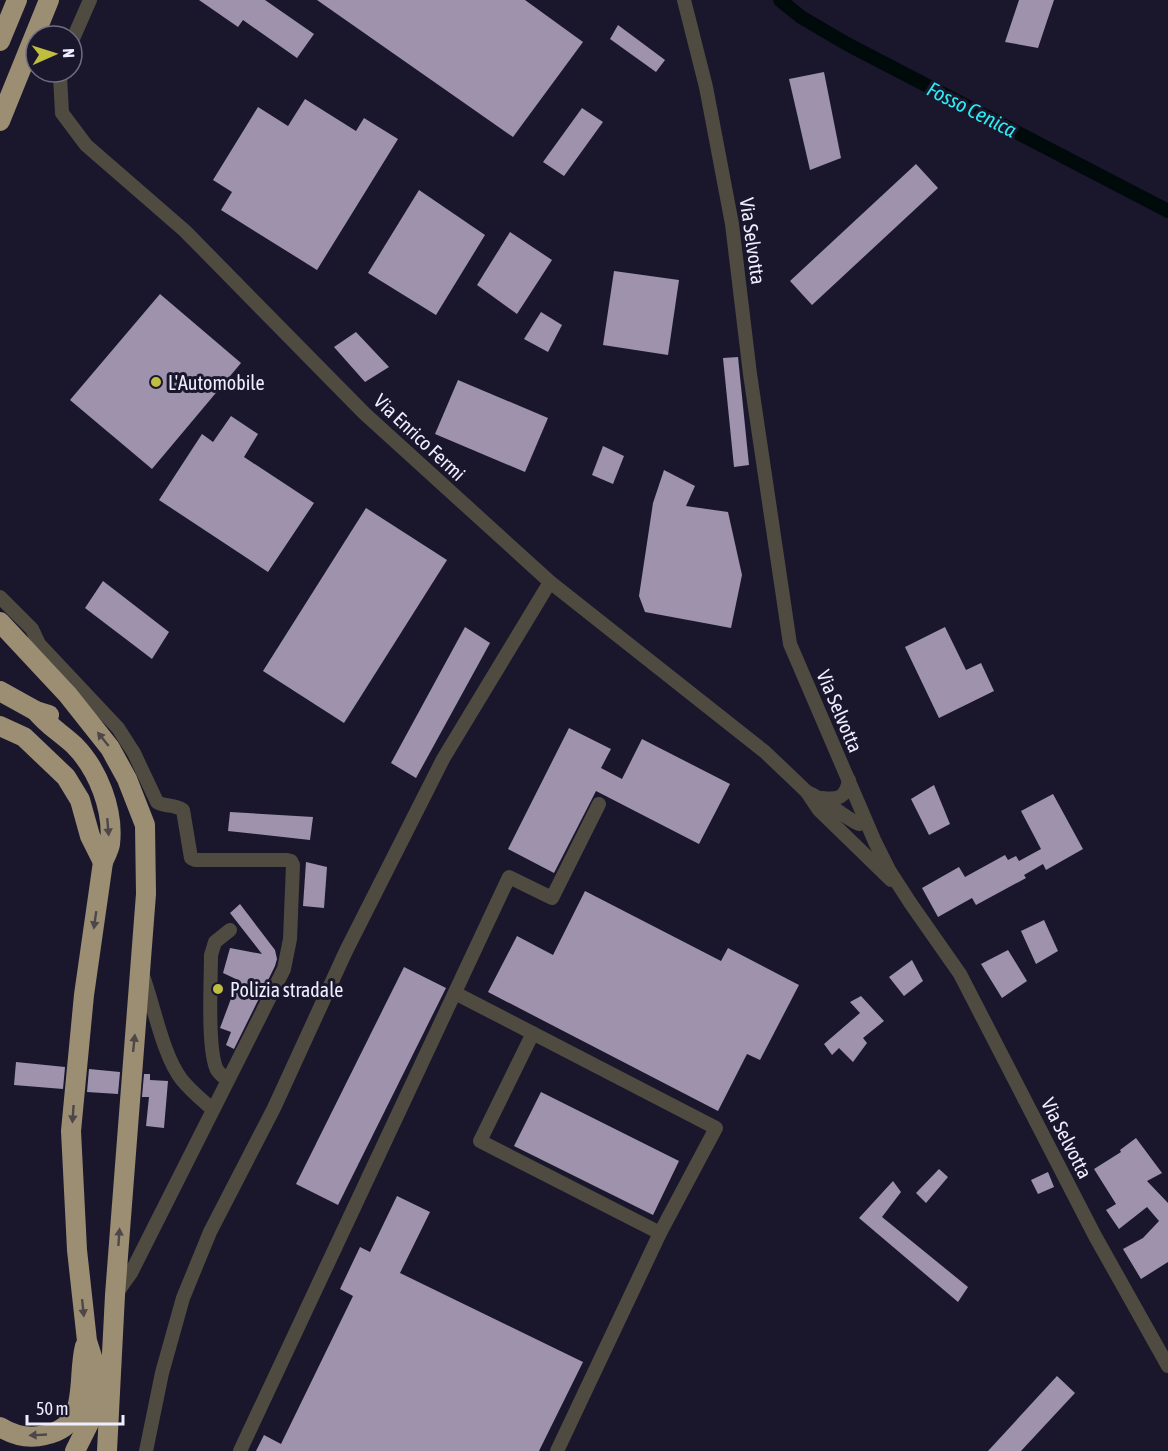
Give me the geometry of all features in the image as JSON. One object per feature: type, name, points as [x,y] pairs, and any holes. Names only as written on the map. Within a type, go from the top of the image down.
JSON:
[{"type":"highway","points":[[0,41],[17,0]]},
{"type":"highway","points":[[0,121],[49,0]]},
{"type":"highway","points":[[0,622],[68,695],[119,762],[144,825],[146,894],[115,1295],[107,1451]]},
{"type":"highway","points":[[0,692],[36,711],[51,716],[80,738],[105,766],[144,851]]},
{"type":"highway","points":[[36,711],[46,724],[73,744],[83,755],[99,783],[106,803],[110,846],[103,862],[84,995],[71,1131],[77,1250],[87,1341],[93,1360],[94,1391],[89,1423],[75,1451]]},
{"type":"highway","points":[[0,726],[24,737],[66,777],[80,800],[90,836],[103,862]]},
{"type":"highway","points":[[0,1427],[11,1433],[38,1437],[54,1434],[71,1422],[79,1400],[82,1360],[87,1341]]},
{"type":"highway","points":[[101,1451],[108,1425]]},
{"type":"street","points":[[79,24],[90,0]]},
{"type":"street","name":"Via Selvotta","points":[[684,0],[706,87],[732,224],[750,374],[790,644],[866,822],[889,870],[960,974],[1095,1236],[1168,1366]]},
{"type":"street","name":"Via Enrico Fermi","points":[[60,84],[62,113],[87,145],[185,231],[364,413],[550,582],[765,752],[807,792],[819,810],[901,889]]},
{"type":"street","points":[[146,1451],[162,1373],[183,1299],[210,1232],[274,1108],[346,951],[443,759],[550,582]]},
{"type":"street","points":[[0,597],[32,629],[39,644],[118,728],[134,753],[157,802],[161,805],[178,806],[183,810],[191,858],[195,860],[287,860],[293,865],[290,939],[284,969],[131,1273],[115,1295]]},
{"type":"street","points":[[822,798],[842,797],[848,790],[849,780]]},
{"type":"street","name":"Via Enrico Fermi","points":[[807,792],[822,798],[851,820],[859,824],[866,822]]},
{"type":"street","points":[[240,1451],[509,877],[552,898],[599,804]]},
{"type":"street","points":[[841,832],[852,836],[860,834],[866,822]]},
{"type":"street","points":[[227,1079],[221,1075],[214,1060],[211,955],[215,942],[230,930]]},
{"type":"street","points":[[140,970],[175,1070],[212,1110]]},
{"type":"street","points":[[455,993],[716,1128],[660,1233],[557,1451]]},
{"type":"street","points":[[533,1033],[480,1141],[660,1233]]},
{"type":"building","points":[[199,0],[265,0],[314,34],[297,58],[243,20],[238,27]]},
{"type":"building","points":[[317,0],[525,0],[583,42],[513,137]]},
{"type":"building","points":[[1019,0],[1054,0],[1038,48],[1005,42]]},
{"type":"building","points":[[618,25],[665,60],[656,72],[610,39]]},
{"type":"building","points":[[824,72],[841,158],[810,170],[789,79]]},
{"type":"building","points":[[305,99],[356,131],[364,118],[398,139],[317,270],[221,210],[232,192],[213,180],[258,107],[288,126]]},
{"type":"building","points":[[582,108],[603,122],[564,176],[543,162]]},
{"type":"building","points":[[916,164],[938,188],[812,305],[790,281]]},
{"type":"building","points":[[419,190],[485,235],[436,315],[368,273]]},
{"type":"building","points":[[510,232],[552,260],[517,314],[477,285]]},
{"type":"building","points":[[614,271],[679,280],[668,355],[603,345]]},
{"type":"building","name":"L'Automobile","points":[[160,294],[241,363],[152,469],[70,400]]},
{"type":"building","points":[[541,312],[562,325],[548,352],[524,339]]},
{"type":"building","points":[[356,332],[389,367],[365,382],[334,347]]},
{"type":"building","points":[[738,357],[749,465],[734,467],[723,358]]},
{"type":"building","points":[[458,380],[548,418],[525,472],[435,434]]},
{"type":"building","points":[[231,416],[258,434],[244,457],[314,503],[268,572],[159,500],[202,434],[213,442]]},
{"type":"building","points":[[603,446],[624,456],[613,484],[592,475]]},
{"type":"building","points":[[664,470],[695,486],[686,506],[728,512],[742,575],[731,628],[645,612],[639,596],[653,503]]},
{"type":"building","points":[[366,508],[447,560],[344,723],[263,671]]},
{"type":"building","points":[[103,581],[169,632],[152,659],[85,608]]},
{"type":"building","points":[[465,627],[490,643],[416,778],[391,763]]},
{"type":"building","points":[[945,627],[966,670],[981,663],[994,691],[939,718],[905,647]]},
{"type":"building","points":[[569,728],[611,749],[601,768],[622,779],[642,739],[730,784],[699,844],[596,791],[554,873],[508,849]]},
{"type":"building","points":[[934,785],[950,824],[929,835],[911,799]]},
{"type":"building","points":[[1053,794],[1083,849],[1046,870],[1043,864],[1024,875],[1026,878],[976,905],[972,898],[938,917],[922,888],[959,867],[965,877],[1005,855],[1008,860],[1016,856],[1019,861],[1041,849],[1021,811]]},
{"type":"building","points":[[230,812],[313,817],[310,840],[228,831]]},
{"type":"building","points":[[306,862],[327,867],[324,908],[303,906]]},
{"type":"building","points":[[585,891],[721,961],[728,948],[799,985],[760,1060],[747,1054],[718,1111],[488,992],[517,936],[553,955]]},
{"type":"building","points":[[240,904],[275,950],[277,959],[234,1049],[226,1045],[231,1032],[220,1028],[238,980],[223,973],[230,948],[262,954],[230,913]]},
{"type":"building","points":[[1044,920],[1058,951],[1036,964],[1021,931]]},
{"type":"building","points":[[1008,950],[1027,981],[1002,998],[981,964]]},
{"type":"building","points":[[912,960],[923,981],[904,996],[889,977]]},
{"type":"building","points":[[404,967],[446,988],[338,1205],[296,1184]]},
{"type":"building","points":[[861,996],[884,1021],[863,1038],[867,1043],[853,1062],[839,1048],[832,1055],[824,1044],[860,1013],[850,1002]]},
{"type":"building","points":[[16,1062],[65,1067],[63,1089],[14,1085]]},
{"type":"building","points":[[89,1069],[120,1072],[118,1094],[87,1092]]},
{"type":"building","points":[[144,1074],[150,1074],[150,1080],[168,1081],[164,1128],[146,1126],[149,1097],[142,1097]]},
{"type":"building","points":[[541,1092],[679,1161],[653,1215],[514,1146]]},
{"type":"building","points":[[1136,1138],[1162,1173],[1147,1181],[1168,1203],[1168,1262],[1141,1279],[1123,1249],[1143,1238],[1159,1221],[1147,1207],[1119,1229],[1106,1210],[1116,1204],[1094,1169],[1121,1152],[1120,1150]]},
{"type":"building","points":[[939,1169],[948,1177],[926,1203],[916,1193]]},
{"type":"building","points":[[1048,1172],[1054,1187],[1038,1194],[1031,1180]]},
{"type":"building","points":[[893,1181],[901,1192],[882,1217],[968,1287],[958,1302],[859,1218]]},
{"type":"building","points":[[397,1196],[430,1212],[400,1273],[583,1362],[539,1451],[256,1451],[264,1435],[281,1444],[353,1296],[340,1289],[360,1247],[370,1252]]},
{"type":"building","points":[[1057,1376],[1075,1393],[1021,1451],[988,1451]]},
{"type":"waterway","name":"Fosso Cenica","points":[[780,0],[801,17],[847,44],[1168,211]]},
{"type":"place","name":"L'Automobile","points":[[156,382]]},
{"type":"place","name":"Polizia stradale","points":[[218,989]]}]
